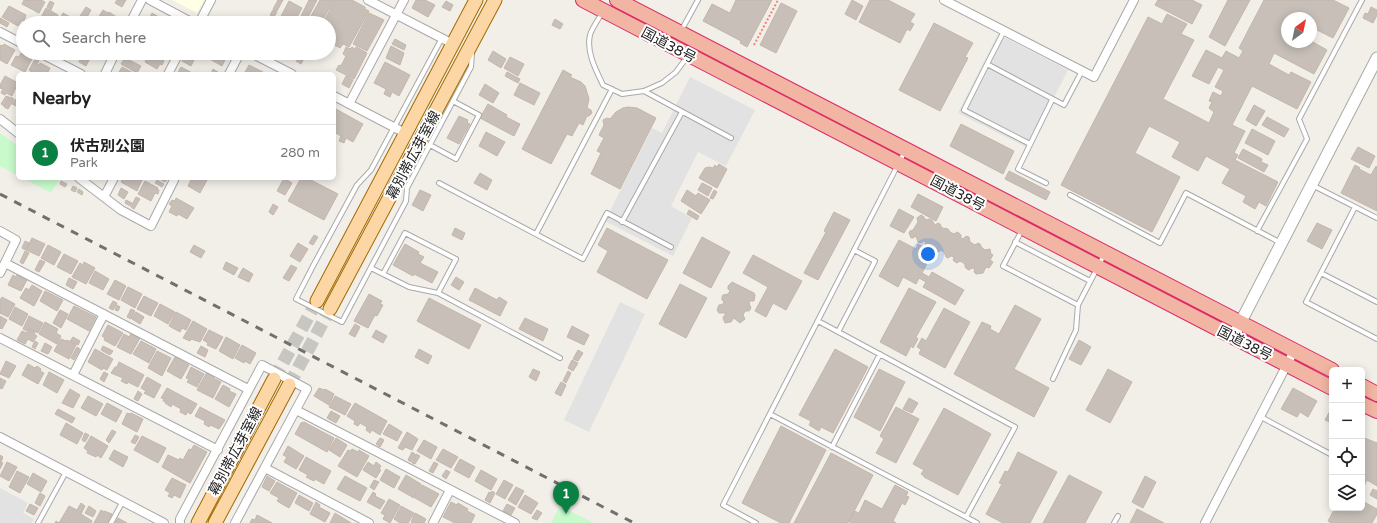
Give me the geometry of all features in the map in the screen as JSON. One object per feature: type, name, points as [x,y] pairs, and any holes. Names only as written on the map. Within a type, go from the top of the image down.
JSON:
[{"type":"highway","name":"国道38号","points":[[583,0],[1329,386]]},
{"type":"highway","name":"国道38号","points":[[617,0],[1329,368]]},
{"type":"highway","points":[[1365,388],[1377,394]]},
{"type":"highway","points":[[1365,405],[1377,411]]},
{"type":"main road","name":"幕別帯広芽室線","points":[[317,301],[400,130],[448,41],[476,0]]},
{"type":"main road","name":"幕別帯広芽室線","points":[[330,310],[495,0]]},
{"type":"main road","name":"幕別帯広芽室線","points":[[198,523],[274,378]]},
{"type":"main road","name":"幕別帯広芽室線","points":[[215,523],[289,385]]},
{"type":"street","points":[[134,16],[142,0]]},
{"type":"street","points":[[150,0],[180,16]]},
{"type":"street","points":[[203,16],[211,0]]},
{"type":"street","points":[[368,0],[448,41]]},
{"type":"street","points":[[349,104],[404,0]]},
{"type":"street","points":[[944,0],[1094,77],[1134,0]]},
{"type":"street","points":[[0,32],[16,40]]},
{"type":"street","points":[[1233,337],[1377,58]]},
{"type":"street","points":[[53,60],[76,72]]},
{"type":"street","points":[[106,72],[112,60]]},
{"type":"street","points":[[169,72],[175,60]]},
{"type":"street","points":[[230,72],[236,60]]},
{"type":"street","points":[[265,60],[288,72]]},
{"type":"street","points":[[336,97],[400,130]]},
{"type":"street","points":[[0,119],[16,131]]},
{"type":"street","points":[[82,180],[121,210],[151,226],[174,180]]},
{"type":"street","points":[[104,197],[113,180]]},
{"type":"street","points":[[0,231],[16,240],[0,273]]},
{"type":"street","points":[[5,263],[248,389]]},
{"type":"street","points":[[73,375],[104,314]]},
{"type":"street","points":[[0,338],[218,450]]},
{"type":"street","points":[[1205,523],[1294,351]]},
{"type":"street","points":[[180,523],[180,519],[262,365],[307,389],[235,523]]},
{"type":"street","points":[[296,410],[515,523]]},
{"type":"street","points":[[0,437],[164,523]]},
{"type":"street","points":[[265,468],[370,523]]},
{"type":"street","points":[[433,523],[450,490]]},
{"type":"lane","points":[[680,33],[698,0]]},
{"type":"lane","points":[[1257,230],[1307,139],[1300,119],[1362,0]]},
{"type":"lane","points":[[603,10],[590,35],[589,47],[595,68],[602,84],[622,94],[644,91],[662,83],[676,72],[688,55]]},
{"type":"lane","points":[[1005,31],[964,110],[1030,144]]},
{"type":"lane","points":[[400,130],[371,170],[357,186],[296,299],[342,322],[406,201],[408,188],[470,66],[473,41]]},
{"type":"lane","points":[[987,64],[1052,100],[1064,105],[1082,71]]},
{"type":"lane","points":[[536,234],[612,89]]},
{"type":"lane","points":[[644,91],[731,138]]},
{"type":"lane","points":[[1046,183],[1018,169],[1052,100]]},
{"type":"lane","points":[[430,146],[456,159],[479,114],[453,101]]},
{"type":"lane","points":[[622,222],[682,112]]},
{"type":"lane","points":[[756,523],[723,505],[906,150]]},
{"type":"lane","points":[[439,183],[583,259],[607,214],[671,248]]},
{"type":"lane","points":[[1312,185],[1377,218]]},
{"type":"lane","points":[[1070,196],[1160,243],[1186,193],[1281,243]]},
{"type":"lane","points":[[1355,207],[1306,302],[1377,339]]},
{"type":"lane","points":[[1023,228],[1003,266],[1078,305]]},
{"type":"lane","points":[[383,274],[405,233],[456,260],[438,293]]},
{"type":"lane","points":[[1015,242],[1090,281]]},
{"type":"lane","points":[[838,332],[875,261],[854,250]]},
{"type":"lane","points":[[1053,378],[1076,330],[1078,305],[1105,253]]},
{"type":"lane","points":[[371,268],[409,287],[438,293],[560,358]]},
{"type":"lane","points":[[1321,272],[1377,302]]},
{"type":"lane","points":[[818,321],[1015,427],[966,518]]},
{"type":"lane","points":[[832,447],[880,354]]},
{"type":"lane","points":[[770,414],[970,521],[977,523]]},
{"type":"lane","points":[[1260,416],[1329,453]]},
{"type":"lane","points":[[38,523],[66,472]]},
{"type":"lane","points":[[111,523],[123,501]]},
{"type":"lane","points":[[1114,523],[1118,516]]},
{"type":"path","points":[[754,45],[778,0]]},
{"type":"shaded area","points":[[172,0],[204,0],[197,13]]},
{"type":"shaded area","points":[[998,34],[1068,70],[1028,148],[958,113]]},
{"type":"shaded area","points":[[690,77],[755,110],[726,166],[698,152],[671,206],[692,218],[673,256],[605,221],[652,128],[662,133]]},
{"type":"shaded area","points":[[620,302],[645,314],[589,432],[564,420]]},
{"type":"shaded area","points":[[0,488],[28,503],[23,513],[34,519],[32,523],[0,523]]},
{"type":"green space","points":[[0,133],[16,145],[16,175],[0,166]]},
{"type":"green space","points":[[27,180],[59,180],[51,193]]},
{"type":"green space","points":[[560,506],[594,523],[551,523]]},
{"type":"building","points":[[24,0],[41,0],[45,2],[39,13],[22,4]]},
{"type":"building","points":[[117,0],[126,0],[122,7],[115,3]]},
{"type":"building","points":[[278,0],[283,0],[277,11],[273,9]]},
{"type":"building","points":[[309,0],[317,0],[309,16],[301,16]]},
{"type":"building","points":[[320,0],[334,0],[325,16],[311,16]]},
{"type":"building","points":[[335,0],[352,0],[369,11],[349,47],[343,44],[340,48],[336,46],[336,16],[327,16]]},
{"type":"building","points":[[416,0],[425,0],[435,5],[428,17],[412,8]]},
{"type":"building","points":[[736,0],[772,0],[747,47],[740,43],[741,41],[703,21],[712,4],[730,13]]},
{"type":"building","points":[[852,0],[863,6],[856,20],[845,14]]},
{"type":"building","points":[[870,0],[888,0],[915,14],[910,22],[914,24],[910,31],[907,29],[900,43],[859,22]]},
{"type":"building","points":[[1158,0],[1192,0],[1202,5],[1192,24],[1155,5]]},
{"type":"building","points":[[1228,0],[1250,0],[1225,46],[1209,37]]},
{"type":"building","points":[[1264,0],[1333,0],[1349,8],[1333,38],[1317,30],[1317,12],[1281,12],[1281,48],[1317,48],[1317,44],[1327,50],[1314,74],[1274,53],[1269,64],[1289,75],[1291,72],[1311,82],[1297,109],[1252,86],[1232,125],[1245,131],[1234,153],[1238,155],[1235,160],[1278,182],[1266,206],[1259,202],[1255,209],[1243,202],[1246,196],[1222,183],[1230,169],[1206,156],[1198,171],[1172,157],[1180,142],[1149,126],[1135,153],[1180,177],[1152,232],[1061,185],[1148,17],[1162,24],[1167,14],[1187,24],[1181,34],[1194,40],[1163,99],[1209,123],[1214,112],[1209,108],[1212,102],[1209,101],[1213,92],[1221,96],[1223,91],[1215,87],[1224,70],[1218,67],[1209,84],[1192,76],[1206,50],[1222,58],[1226,51],[1239,58],[1243,51],[1239,48]]},
{"type":"building","points":[[50,1],[54,3],[51,10],[47,7]]},
{"type":"building","points":[[289,1],[302,8],[298,16],[281,16]]},
{"type":"building","points":[[446,1],[453,5],[450,11],[442,7]]},
{"type":"building","points":[[781,3],[797,11],[776,53],[760,45]]},
{"type":"building","points":[[9,6],[26,15],[16,16],[16,25],[2,17]]},
{"type":"building","points":[[86,7],[91,10],[88,16],[80,16]]},
{"type":"building","points":[[1371,7],[1377,10],[1377,15],[1373,23],[1363,18],[1365,13],[1368,14]]},
{"type":"building","points":[[46,8],[58,15],[57,16],[42,16]]},
{"type":"building","points":[[103,10],[115,16],[99,16]]},
{"type":"building","points":[[273,10],[277,12],[275,16],[270,15]]},
{"type":"building","points":[[63,13],[69,16],[62,16]]},
{"type":"building","points":[[369,13],[384,20],[367,51],[353,44]]},
{"type":"building","points":[[0,18],[9,23],[7,27],[0,23]]},
{"type":"building","points":[[555,19],[563,24],[560,29],[552,25]]},
{"type":"building","points":[[934,23],[973,43],[965,57],[968,58],[940,111],[899,90]]},
{"type":"building","points":[[395,39],[406,45],[404,50],[392,44]]},
{"type":"building","points":[[4,44],[15,50],[7,64],[0,60],[0,46],[3,46]]},
{"type":"building","points":[[391,46],[404,53],[400,65],[386,58]]},
{"type":"building","points":[[346,47],[350,49],[352,47],[355,49],[356,47],[367,53],[354,79],[336,70],[339,65],[341,66],[346,56],[343,54]]},
{"type":"building","points":[[493,51],[506,59],[501,68],[488,60]]},
{"type":"building","points":[[16,56],[16,60],[31,60],[25,72],[11,65]]},
{"type":"building","points":[[510,57],[524,64],[518,76],[504,68]]},
{"type":"building","points":[[34,60],[39,61],[37,64],[39,65],[40,63],[50,68],[48,72],[31,72],[29,70]]},
{"type":"building","points":[[80,60],[89,60],[86,66],[79,62]]},
{"type":"building","points":[[124,60],[129,60],[141,66],[138,72],[135,72],[121,64]]},
{"type":"building","points":[[146,60],[164,61],[157,69],[145,62]]},
{"type":"building","points":[[183,60],[194,60],[191,66]]},
{"type":"building","points":[[212,60],[225,60],[222,66]]},
{"type":"building","points":[[296,60],[303,60],[301,64]]},
{"type":"building","points":[[385,62],[410,75],[399,96],[392,92],[390,97],[384,94],[386,89],[374,83]]},
{"type":"building","points":[[249,65],[263,72],[245,72]]},
{"type":"building","points":[[122,67],[131,72],[119,72]]},
{"type":"building","points":[[181,67],[190,72],[178,72]]},
{"type":"building","points":[[563,70],[572,75],[570,77],[581,82],[585,86],[589,99],[587,108],[591,110],[592,113],[587,116],[583,125],[579,123],[572,136],[567,134],[551,164],[522,149]]},
{"type":"building","points":[[507,72],[520,79],[518,83],[505,76]]},
{"type":"building","points":[[5,76],[16,82],[16,87],[12,96],[6,93],[5,95],[1,93],[3,89],[0,88]]},
{"type":"building","points":[[346,76],[353,80],[349,88],[342,84]]},
{"type":"building","points":[[520,83],[540,93],[534,105],[514,95]]},
{"type":"building","points":[[485,84],[499,93],[493,103],[479,95]]},
{"type":"building","points":[[6,96],[9,97],[4,106],[1,104]]},
{"type":"building","points":[[10,97],[14,99],[8,109],[4,107]]},
{"type":"building","points":[[16,99],[16,106],[12,104]]},
{"type":"building","points":[[488,104],[507,115],[506,117],[520,124],[514,136],[480,118]]},
{"type":"building","points":[[1254,105],[1265,111],[1256,126],[1246,120]]},
{"type":"building","points":[[628,107],[637,108],[656,118],[620,189],[591,174],[601,153],[597,151],[604,138],[599,135],[604,125],[603,120],[607,118],[610,119],[616,112]]},
{"type":"building","points":[[336,109],[363,124],[353,142],[346,138],[344,143],[339,141],[341,136],[336,133]]},
{"type":"building","points":[[459,116],[468,120],[467,123],[470,124],[459,144],[447,138]]},
{"type":"building","points":[[1267,117],[1289,129],[1284,137],[1262,125]]},
{"type":"building","points":[[961,124],[1014,151],[1003,174],[950,146]]},
{"type":"building","points":[[1252,129],[1275,141],[1268,155],[1245,143]]},
{"type":"building","points":[[486,132],[505,142],[497,156],[479,146]]},
{"type":"building","points":[[1358,147],[1375,156],[1369,168],[1351,159]]},
{"type":"building","points":[[1243,149],[1262,159],[1261,162],[1268,165],[1264,172],[1238,158]]},
{"type":"building","points":[[719,164],[727,169],[717,188],[699,178],[705,168],[713,168],[715,165],[717,167]]},
{"type":"building","points":[[1355,165],[1360,168],[1359,169],[1371,175],[1376,166],[1377,167],[1377,211],[1341,193]]},
{"type":"building","points":[[1009,171],[1050,192],[1046,200],[1005,179]]},
{"type":"building","points":[[480,173],[492,180],[487,190],[474,183]]},
{"type":"building","points":[[122,180],[142,180],[137,191],[121,182]]},
{"type":"building","points":[[157,180],[164,184],[162,187],[155,183]]},
{"type":"building","points":[[191,180],[207,180],[200,193],[188,186]]},
{"type":"building","points":[[283,180],[287,180],[292,183],[285,195],[277,191]]},
{"type":"building","points":[[300,180],[311,180],[338,194],[324,220],[288,201]]},
{"type":"building","points":[[61,181],[67,184],[65,187],[60,184]]},
{"type":"building","points":[[145,181],[159,190],[158,194],[155,193],[151,201],[138,194]]},
{"type":"building","points":[[702,183],[712,188],[708,196],[698,190]]},
{"type":"building","points":[[73,186],[77,188],[75,192],[71,190]]},
{"type":"building","points":[[121,188],[128,192],[124,199],[118,195]]},
{"type":"building","points":[[79,189],[83,192],[82,195],[77,192]]},
{"type":"building","points":[[420,190],[431,195],[423,211],[412,205]]},
{"type":"building","points":[[687,190],[696,196],[698,193],[710,200],[701,214],[681,201]]},
{"type":"building","points":[[714,190],[717,192],[713,199],[710,198]]},
{"type":"building","points":[[918,194],[943,207],[936,221],[911,207]]},
{"type":"building","points":[[136,197],[140,199],[134,209],[131,207]]},
{"type":"building","points":[[176,198],[194,208],[187,219],[178,214],[177,216],[169,212],[172,206],[169,204],[172,200],[175,201]]},
{"type":"building","points":[[126,200],[132,203],[130,206],[125,203]]},
{"type":"building","points":[[273,204],[278,207],[273,215],[269,212]]},
{"type":"building","points":[[899,209],[914,217],[904,233],[890,226]]},
{"type":"building","points":[[689,210],[699,216],[697,220],[687,214]]},
{"type":"building","points":[[834,212],[850,220],[818,280],[804,273],[826,232],[824,231]]},
{"type":"building","points":[[921,215],[926,220],[932,220],[935,225],[938,223],[940,224],[942,228],[948,229],[954,234],[957,232],[959,233],[963,239],[966,236],[969,237],[970,242],[975,245],[978,243],[980,244],[985,250],[990,249],[991,254],[993,255],[990,260],[993,262],[989,268],[986,267],[983,273],[976,274],[974,272],[975,269],[972,268],[969,270],[965,267],[965,264],[960,261],[957,263],[955,262],[953,260],[954,257],[946,257],[944,252],[941,250],[938,252],[935,251],[932,245],[927,247],[925,245],[926,241],[921,243],[918,242],[916,236],[911,238],[909,233],[918,222],[917,218]]},
{"type":"building","points":[[1317,223],[1332,230],[1322,249],[1307,241]]},
{"type":"building","points":[[455,228],[465,233],[462,240],[452,235]]},
{"type":"building","points":[[607,228],[668,260],[647,299],[597,272],[608,251],[598,245]]},
{"type":"building","points":[[314,235],[318,237],[313,245],[309,243]]},
{"type":"building","points":[[702,237],[730,252],[711,288],[683,273]]},
{"type":"building","points":[[32,238],[45,244],[39,256],[26,250]]},
{"type":"building","points":[[899,240],[916,249],[918,244],[933,252],[922,273],[929,277],[932,272],[964,290],[955,305],[923,287],[926,282],[919,278],[916,284],[903,277],[898,287],[879,276]]},
{"type":"building","points":[[25,241],[29,243],[25,250],[22,248]]},
{"type":"building","points":[[298,243],[308,249],[300,262],[290,256]]},
{"type":"building","points":[[405,244],[419,252],[418,254],[424,257],[420,263],[438,272],[432,283],[414,274],[413,276],[393,265]]},
{"type":"building","points":[[48,245],[61,252],[54,265],[41,258]]},
{"type":"building","points":[[194,245],[205,251],[201,258],[190,252]]},
{"type":"building","points":[[25,251],[29,253],[23,264],[20,262]]},
{"type":"building","points":[[64,254],[78,261],[71,274],[57,267]]},
{"type":"building","points":[[753,255],[802,281],[786,310],[773,303],[766,317],[755,311],[768,287],[743,273]]},
{"type":"building","points":[[40,260],[45,262],[39,272],[35,270]]},
{"type":"building","points":[[84,262],[95,268],[86,284],[72,277],[80,263],[83,265]]},
{"type":"building","points":[[226,262],[238,268],[234,275],[223,269]]},
{"type":"building","points":[[291,265],[297,268],[289,281],[283,278]]},
{"type":"building","points":[[243,268],[253,274],[249,282],[238,277]]},
{"type":"building","points":[[95,271],[109,279],[103,290],[89,283]]},
{"type":"building","points":[[13,275],[16,277],[17,275],[27,280],[21,291],[8,285]]},
{"type":"building","points":[[456,277],[464,282],[459,290],[451,285]]},
{"type":"building","points":[[69,278],[77,282],[73,289],[66,285]]},
{"type":"building","points":[[115,280],[126,286],[119,300],[107,294]]},
{"type":"building","points":[[732,282],[754,293],[755,295],[754,301],[750,301],[749,303],[751,308],[749,311],[745,311],[743,315],[745,319],[740,323],[734,318],[731,322],[725,323],[723,318],[726,313],[719,313],[717,310],[719,305],[723,304],[724,302],[722,300],[723,295],[728,294],[730,291],[728,286]]},
{"type":"building","points":[[680,284],[707,298],[686,338],[659,324]]},
{"type":"building","points":[[32,285],[42,291],[34,306],[20,298],[26,288],[29,290]]},
{"type":"building","points":[[128,287],[142,294],[135,308],[121,300]]},
{"type":"building","points":[[475,288],[497,300],[499,297],[507,302],[500,316],[469,300]]},
{"type":"building","points":[[909,288],[936,302],[916,337],[918,339],[913,348],[911,346],[906,356],[880,342]]},
{"type":"building","points":[[45,291],[63,300],[57,311],[40,301]]},
{"type":"building","points":[[369,294],[382,301],[380,304],[383,305],[377,316],[375,315],[368,328],[354,321]]},
{"type":"building","points":[[144,296],[158,303],[151,316],[137,309]]},
{"type":"building","points":[[2,297],[15,304],[8,317],[0,313],[0,300]]},
{"type":"building","points":[[429,298],[481,325],[469,349],[417,321]]},
{"type":"building","points":[[113,301],[117,303],[113,310],[109,308]]},
{"type":"building","points":[[160,304],[175,312],[168,324],[154,316]]},
{"type":"building","points":[[117,305],[120,307],[118,311],[115,310]]},
{"type":"building","points":[[1015,305],[1041,319],[1014,369],[1049,388],[1034,417],[954,374],[982,322],[991,326],[990,329],[999,334]]},
{"type":"building","points":[[74,306],[96,317],[89,331],[67,319]]},
{"type":"building","points":[[15,307],[28,314],[22,326],[9,319]]},
{"type":"building","points":[[944,308],[970,322],[945,368],[919,354],[921,349],[917,347],[922,338],[926,341]]},
{"type":"building","points":[[131,309],[135,311],[131,319],[127,317]]},
{"type":"building","points":[[60,310],[68,314],[61,328],[53,323]]},
{"type":"building","points":[[136,312],[144,317],[140,324],[132,319]]},
{"type":"building","points":[[176,312],[191,320],[186,330],[182,328],[180,332],[169,326]]},
{"type":"building","points":[[0,316],[7,320],[2,329],[0,328]]},
{"type":"building","points":[[29,316],[43,323],[38,333],[29,328],[27,331],[23,329]]},
{"type":"building","points":[[525,318],[548,329],[543,341],[519,329]]},
{"type":"building","points":[[193,321],[207,329],[200,342],[191,339],[190,341],[183,338]]},
{"type":"building","points":[[45,322],[58,329],[56,333],[61,336],[57,344],[39,334]]},
{"type":"building","points":[[355,324],[360,327],[355,337],[349,334]]},
{"type":"building","points":[[108,325],[123,333],[115,346],[104,340],[105,338],[102,336]]},
{"type":"building","points":[[572,326],[589,335],[584,345],[567,337]]},
{"type":"building","points":[[29,329],[35,332],[34,334],[37,336],[33,342],[28,339],[25,344],[17,340],[22,331],[27,333]]},
{"type":"building","points":[[209,330],[223,337],[216,349],[207,345],[208,343],[203,340]]},
{"type":"building","points":[[376,330],[387,336],[383,343],[372,337]]},
{"type":"building","points":[[132,332],[140,338],[131,354],[117,347],[124,334],[129,337]]},
{"type":"building","points":[[73,337],[80,341],[78,345],[70,341]]},
{"type":"building","points":[[226,337],[240,345],[233,359],[219,351]]},
{"type":"building","points":[[61,339],[67,340],[76,345],[69,359],[54,351]]},
{"type":"building","points":[[1079,340],[1091,347],[1081,365],[1069,359]]},
{"type":"building","points":[[35,341],[38,343],[35,349],[32,347]]},
{"type":"building","points":[[141,341],[156,349],[149,363],[133,354]]},
{"type":"building","points":[[45,343],[52,347],[48,354],[41,351]]},
{"type":"building","points":[[242,345],[256,353],[250,364],[245,361],[244,363],[235,358]]},
{"type":"building","points":[[103,346],[113,351],[110,355],[101,350]]},
{"type":"building","points":[[201,346],[208,350],[205,357],[197,353]]},
{"type":"building","points":[[77,347],[80,349],[74,360],[71,358]]},
{"type":"building","points":[[95,349],[113,359],[107,370],[103,368],[102,370],[88,362]]},
{"type":"building","points":[[419,349],[432,356],[428,364],[415,357]]},
{"type":"building","points":[[835,349],[868,367],[833,433],[821,427],[819,431],[809,425],[811,421],[799,415]]},
{"type":"building","points":[[578,350],[583,353],[578,361],[573,359]]},
{"type":"building","points":[[157,351],[171,358],[162,376],[148,368]]},
{"type":"building","points":[[175,357],[189,365],[181,379],[167,371]]},
{"type":"building","points":[[572,360],[578,363],[573,371],[568,368]]},
{"type":"building","points":[[6,361],[16,366],[9,378],[0,374]]},
{"type":"building","points":[[119,362],[144,375],[138,387],[128,382],[127,384],[121,381],[123,378],[111,373],[115,367],[117,367]]},
{"type":"building","points":[[28,364],[35,368],[37,366],[41,369],[40,371],[44,373],[38,384],[22,375]]},
{"type":"building","points":[[191,367],[204,374],[197,387],[187,382],[189,379],[186,378]]},
{"type":"building","points":[[533,369],[540,372],[536,381],[529,377]]},
{"type":"building","points":[[879,369],[905,382],[880,431],[854,417]]},
{"type":"building","points":[[1108,369],[1132,382],[1110,423],[1086,410]]},
{"type":"building","points":[[568,371],[571,373],[566,383],[563,381]]},
{"type":"building","points":[[49,372],[64,380],[57,393],[43,385]]},
{"type":"building","points":[[104,372],[108,374],[104,382],[100,379]]},
{"type":"building","points":[[207,372],[214,376],[213,378],[221,382],[213,398],[197,390]]},
{"type":"building","points":[[147,377],[161,385],[154,398],[144,393],[146,391],[141,388]]},
{"type":"building","points":[[0,378],[6,381],[2,389],[0,388]]},
{"type":"building","points":[[561,382],[566,385],[561,396],[555,393]]},
{"type":"building","points":[[223,385],[230,389],[229,391],[236,394],[229,407],[215,399]]},
{"type":"building","points":[[167,388],[197,404],[191,414],[187,412],[186,415],[180,412],[181,409],[172,404],[171,407],[163,401],[164,399],[161,398]]},
{"type":"building","points":[[319,388],[325,389],[334,394],[329,405],[314,396]]},
{"type":"building","points":[[1293,388],[1317,401],[1308,417],[1300,412],[1297,417],[1281,409]]},
{"type":"building","points":[[70,389],[80,395],[73,408],[62,403]]},
{"type":"building","points":[[138,391],[142,394],[138,401],[134,399]]},
{"type":"building","points":[[88,396],[103,404],[96,416],[81,408]]},
{"type":"building","points":[[335,396],[351,404],[345,415],[329,407]]},
{"type":"building","points":[[909,398],[918,403],[912,413],[903,409]]},
{"type":"building","points":[[107,403],[122,411],[116,422],[101,414]]},
{"type":"building","points":[[355,403],[387,421],[380,435],[372,430],[370,433],[366,430],[367,427],[360,423],[358,426],[354,424],[355,421],[347,416]]},
{"type":"building","points":[[200,407],[225,420],[219,429],[210,425],[209,427],[204,424],[205,421],[195,416]]},
{"type":"building","points":[[896,407],[919,419],[896,463],[876,453],[884,439],[880,436]]},
{"type":"building","points":[[944,408],[991,434],[958,495],[924,477],[921,474],[924,470],[913,464]]},
{"type":"building","points":[[58,409],[75,418],[72,423],[55,414]]},
{"type":"building","points":[[331,411],[340,416],[336,423],[327,418]]},
{"type":"building","points":[[127,413],[131,413],[143,419],[137,432],[122,424]]},
{"type":"building","points":[[1329,413],[1329,422],[1325,420]]},
{"type":"building","points":[[304,422],[334,438],[327,452],[295,434],[301,423]]},
{"type":"building","points":[[66,423],[83,433],[77,444],[60,435]]},
{"type":"building","points":[[389,424],[402,432],[397,441],[383,434]]},
{"type":"building","points":[[781,426],[826,450],[789,523],[781,523],[742,503]]},
{"type":"building","points":[[112,430],[116,432],[109,443],[106,440]]},
{"type":"building","points":[[407,432],[418,439],[412,450],[405,447],[403,450],[398,448]]},
{"type":"building","points":[[85,433],[89,435],[85,442],[82,440]]},
{"type":"building","points":[[135,435],[139,437],[135,444],[131,442]]},
{"type":"building","points":[[91,436],[108,446],[101,458],[97,455],[96,457],[87,453],[88,451],[84,448]]},
{"type":"building","points":[[142,436],[166,448],[158,463],[134,450]]},
{"type":"building","points":[[336,438],[347,445],[340,457],[329,450]]},
{"type":"building","points":[[380,438],[384,440],[380,447],[376,444]]},
{"type":"building","points":[[1365,438],[1377,443],[1377,486],[1367,480],[1365,484]]},
{"type":"building","points":[[424,440],[437,447],[431,459],[417,451]]},
{"type":"building","points":[[194,445],[207,452],[190,483],[162,467],[168,455],[179,460],[180,458],[183,460],[189,449],[191,450]]},
{"type":"building","points":[[288,446],[304,456],[296,469],[284,462],[287,457],[283,455]]},
{"type":"building","points":[[352,449],[358,452],[359,450],[369,456],[357,477],[338,466],[348,450],[351,451]]},
{"type":"building","points":[[443,449],[458,457],[451,468],[436,460]]},
{"type":"building","points":[[114,450],[128,457],[123,467],[109,459]]},
{"type":"building","points":[[412,452],[415,454],[411,462],[408,460]]},
{"type":"building","points":[[1018,452],[1057,472],[1030,523],[1003,523],[986,514],[1002,484],[999,483],[1005,471],[1008,472]]},
{"type":"building","points":[[831,453],[873,475],[848,523],[794,523]]},
{"type":"building","points":[[416,454],[420,456],[415,464],[412,463]]},
{"type":"building","points":[[0,455],[3,457],[1,462],[3,463],[0,469]]},
{"type":"building","points":[[306,457],[331,471],[324,484],[315,479],[314,481],[306,477],[308,475],[299,470]]},
{"type":"building","points":[[460,459],[475,467],[469,478],[454,470]]},
{"type":"building","points":[[7,462],[17,467],[9,481],[0,476]]},
{"type":"building","points":[[368,462],[374,466],[376,462],[381,466],[379,469],[381,470],[376,478],[363,470]]},
{"type":"building","points":[[434,462],[438,464],[433,473],[429,471]]},
{"type":"building","points":[[386,469],[400,477],[394,488],[380,480]]},
{"type":"building","points":[[446,470],[450,472],[446,479],[442,476]]},
{"type":"building","points":[[481,470],[497,479],[491,490],[475,481]]},
{"type":"building","points":[[17,471],[29,477],[20,493],[9,487]]},
{"type":"building","points":[[33,473],[47,481],[41,492],[27,484]]},
{"type":"building","points":[[406,475],[421,484],[414,498],[398,489]]},
{"type":"building","points":[[1069,475],[1102,492],[1085,523],[1043,523]]},
{"type":"building","points":[[267,476],[275,481],[269,491],[262,487]]},
{"type":"building","points":[[345,476],[367,488],[360,501],[337,489]]},
{"type":"building","points":[[1145,476],[1156,482],[1143,508],[1132,502]]},
{"type":"building","points":[[172,478],[186,485],[180,498],[174,495],[172,498],[168,496],[170,493],[165,490]]},
{"type":"building","points":[[374,480],[379,482],[374,490],[370,487]]},
{"type":"building","points":[[504,480],[513,485],[505,499],[496,494]]},
{"type":"building","points":[[277,482],[297,493],[289,508],[277,501],[279,498],[270,493]]},
{"type":"building","points":[[422,485],[439,494],[431,507],[415,498]]},
{"type":"building","points":[[895,485],[908,492],[906,496],[909,497],[905,505],[902,503],[893,521],[896,523],[851,523],[849,521],[854,511],[859,513],[865,500],[882,509]]},
{"type":"building","points":[[516,487],[524,491],[516,505],[508,500]]},
{"type":"building","points":[[1373,489],[1377,491],[1377,499],[1370,495]]},
{"type":"building","points":[[492,491],[495,493],[490,503],[485,500],[489,492],[491,493]]},
{"type":"building","points":[[373,492],[376,494],[375,496],[385,501],[380,509],[367,502]]},
{"type":"building","points":[[40,493],[45,496],[40,506],[35,503]]},
{"type":"building","points":[[299,495],[313,503],[309,511],[295,503]]},
{"type":"building","points":[[525,495],[538,503],[531,514],[518,507]]},
{"type":"building","points":[[389,499],[400,505],[390,523],[383,519],[385,515],[381,513]]},
{"type":"building","points":[[316,502],[320,505],[319,507],[330,513],[325,522],[310,514]]},
{"type":"building","points":[[451,502],[457,505],[458,503],[468,509],[467,511],[475,515],[471,523],[455,523],[443,517]]},
{"type":"building","points":[[81,503],[85,506],[81,514],[92,521],[91,523],[59,523],[69,506],[77,510]]},
{"type":"building","points":[[1365,503],[1377,509],[1377,514],[1372,523],[1331,523],[1328,521],[1333,511],[1365,511]]},
{"type":"building","points":[[30,504],[38,508],[34,515],[26,511]]},
{"type":"building","points":[[507,504],[515,508],[511,515],[503,511]]},
{"type":"building","points":[[89,506],[96,511],[93,517],[85,513]]},
{"type":"building","points":[[401,506],[414,513],[408,523],[400,523],[394,519]]},
{"type":"building","points":[[1137,509],[1164,523],[1130,523]]},
{"type":"building","points":[[101,510],[112,514],[107,523],[94,523]]},
{"type":"building","points":[[537,510],[542,513],[537,520],[532,518]]},
{"type":"building","points":[[335,513],[351,523],[330,523]]},
{"type":"building","points":[[415,513],[426,519],[424,523],[411,522]]},
{"type":"building","points":[[257,515],[272,523],[250,523],[252,519],[255,520]]},
{"type":"building","points":[[118,518],[127,523],[115,523]]},
{"type":"tunnel","points":[[274,379],[317,301]]},
{"type":"tunnel","points":[[289,385],[330,309]]},
{"type":"railway","points":[[0,194],[634,523]]},
{"type":"place","name":"伏古別公園","points":[[566,514]]}]
